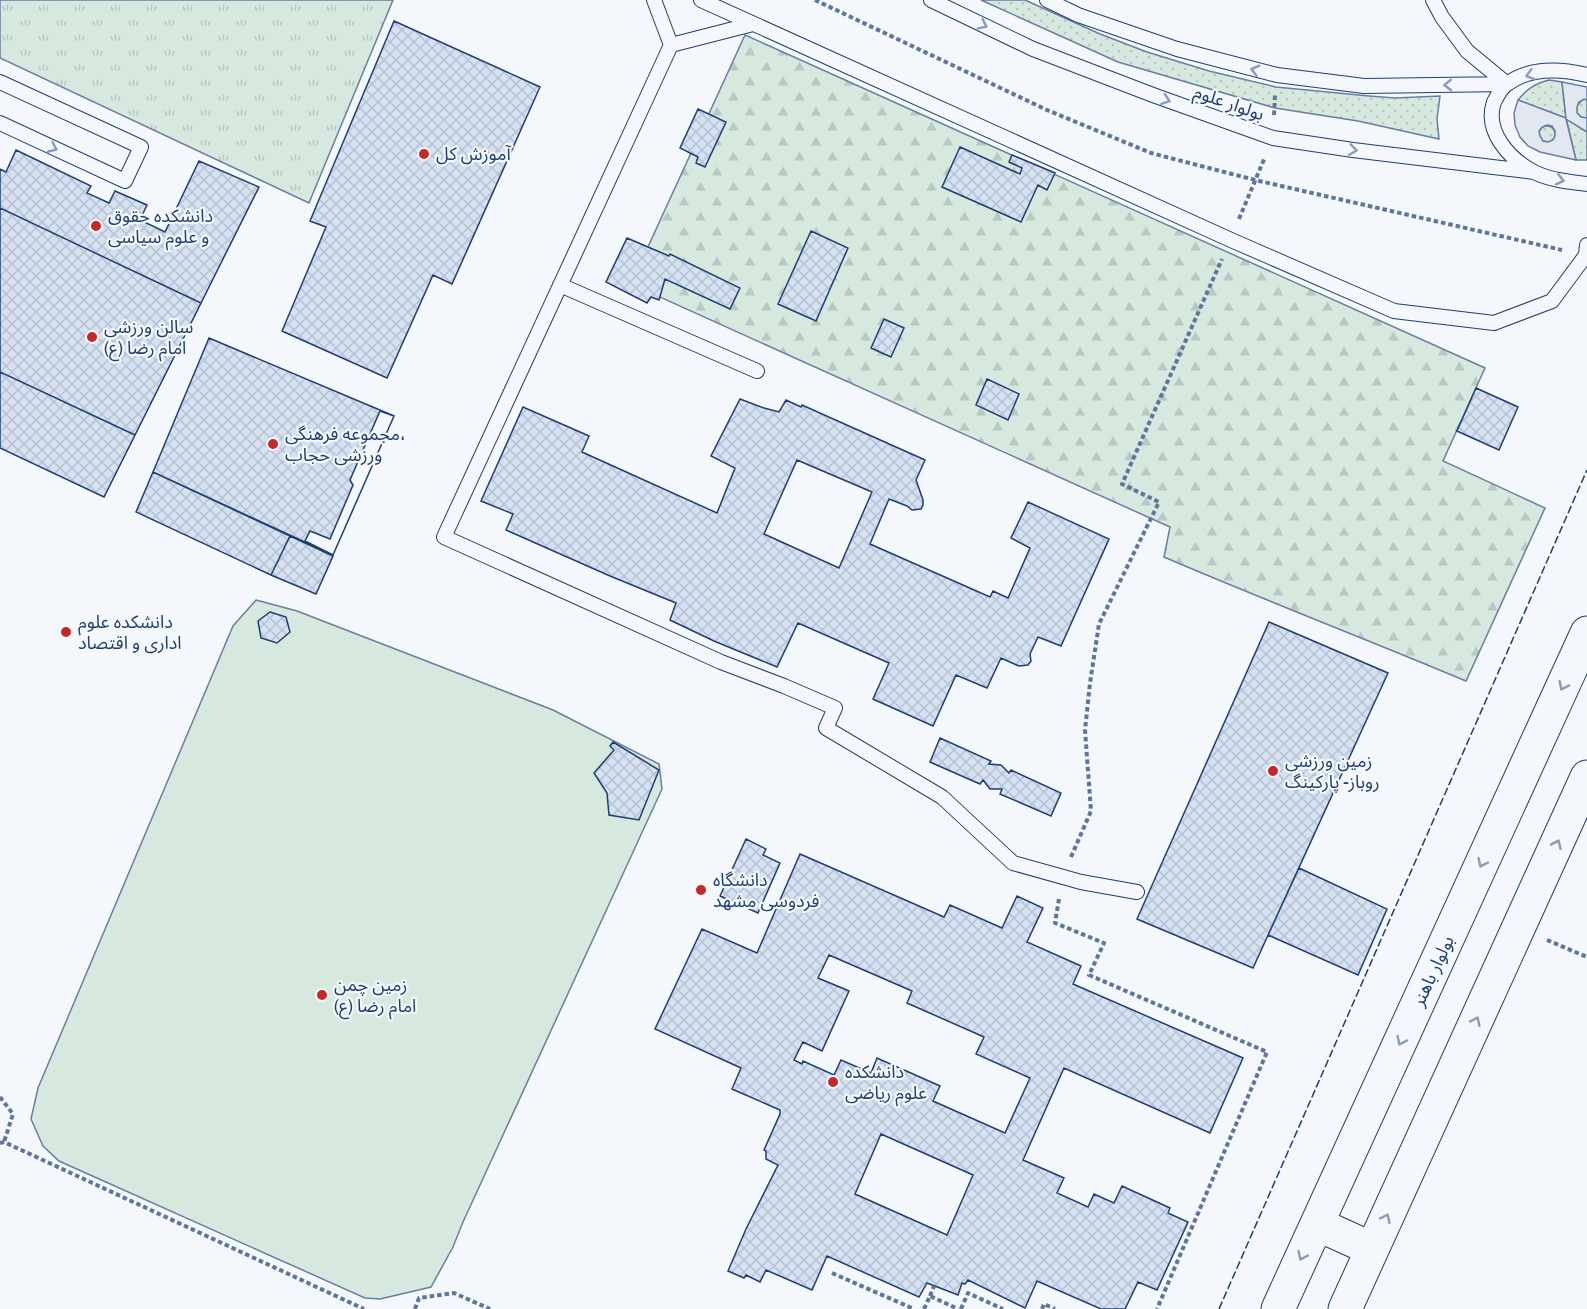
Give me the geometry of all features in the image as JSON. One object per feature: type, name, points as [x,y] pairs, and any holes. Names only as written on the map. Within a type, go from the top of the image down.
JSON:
[{"type":"street","name":"بولوار باهنر","points":[[1278,1309],[1587,633]]},
{"type":"street","points":[[1345,1309],[1587,777]]},
{"type":"street","points":[[1317,1224],[1372,1249]]},
{"type":"lane","points":[[654,0],[671,45],[444,537],[721,662],[835,708],[826,728],[942,797],[1013,863],[1081,882],[1137,892]]},
{"type":"lane","points":[[700,0],[1231,240],[1394,311],[1494,323],[1552,302],[1586,250]]},
{"type":"lane","name":"بولوار علوم","points":[[931,0],[1033,49],[1273,138],[1534,172]]},
{"type":"lane","name":"بولوار علوم","points":[[1047,0],[1078,15],[1177,49],[1277,75],[1364,86],[1507,84]]},
{"type":"lane","points":[[1433,0],[1442,17],[1467,51],[1507,84]]},
{"type":"lane","points":[[671,45],[753,24]]},
{"type":"lane","points":[[1587,65],[1580,74],[1548,70],[1527,75],[1507,84],[1497,96],[1492,110],[1493,126],[1501,144],[1515,159],[1534,172],[1565,182],[1587,184]]},
{"type":"lane","points":[[0,82],[141,147],[125,181],[0,123]]},
{"type":"lane","points":[[560,285],[757,371]]},
{"type":"path","points":[[815,0],[1047,110],[1151,153],[1255,180],[1586,250]]},
{"type":"path","points":[[1157,1309],[1267,1052],[1089,975],[1104,943],[1055,923],[1063,877],[1091,811],[1085,730],[1099,624],[1159,502],[1122,484],[1231,240],[1273,138],[1277,75]]},
{"type":"path","points":[[1518,927],[1587,957]]},
{"type":"path","points":[[0,1097],[13,1114],[2,1143],[364,1309]]},
{"type":"path","points":[[832,1274],[914,1309]]},
{"type":"path","points":[[924,1309],[934,1286]]},
{"type":"path","points":[[414,1309],[419,1298],[454,1293],[490,1309]]},
{"type":"path","points":[[930,1296],[959,1309],[968,1293],[1003,1309]]},
{"type":"path","points":[[1042,1309],[1044,1304],[1055,1309]]},
{"type":"green space","points":[[0,0],[393,0],[309,203],[0,58]]},
{"type":"green space","points":[[981,0],[1025,0],[1100,34],[1147,52],[1209,71],[1276,87],[1395,98],[1440,96],[1437,119],[1439,139],[1358,121],[1275,108],[1118,62]]},
{"type":"green space","points":[[745,35],[1485,368],[1443,461],[1545,508],[1466,681],[1164,557],[1170,527],[631,284]]},
{"type":"green space","points":[[1549,80],[1562,82],[1566,118],[1518,100],[1531,87]]},
{"type":"green space","points":[[1584,99],[1587,100],[1587,118],[1577,113],[1578,105]]},
{"type":"green space","points":[[1566,118],[1587,132],[1587,160],[1576,160]]},
{"type":"green space","points":[[1544,126],[1550,126],[1555,134],[1553,140],[1544,142],[1539,137],[1539,131]]},
{"type":"green space","name":"زمین چمن امام رضا (ع)","points":[[256,600],[297,611],[553,710],[659,764],[662,789],[453,1247],[431,1287],[380,1299],[365,1298],[59,1161],[43,1146],[31,1119],[38,1088],[233,626]]},
{"type":"shaded area","points":[[1562,82],[1587,87],[1587,100],[1579,102],[1577,113],[1587,118],[1587,132],[1566,119],[1576,160],[1540,152],[1528,146],[1520,137],[1515,125],[1514,113],[1518,100],[1566,118]],"holes":[[[1547,125],[1552,126],[1555,131],[1553,140],[1543,141],[1539,131]]]},
{"type":"building","name":"آموزش کل","points":[[394,21],[540,87],[452,284],[433,275],[387,378],[282,331],[326,227],[310,221]]},
{"type":"building","points":[[698,109],[726,122],[705,167],[696,163],[698,157],[680,148]]},
{"type":"building","points":[[960,147],[1020,174],[1022,168],[1009,162],[1012,155],[1055,173],[1047,190],[1038,185],[1021,222],[942,187]]},
{"type":"building","name":"دانشکده حقوق و علوم سیاسی","points":[[16,150],[91,186],[87,193],[109,203],[115,191],[147,205],[140,220],[165,232],[199,161],[259,187],[201,303],[0,208],[0,169],[6,172]]},
{"type":"building","name":"سالن ورزشی امام رضا (ع)","points":[[0,208],[201,303],[135,435],[0,372]]},
{"type":"building","points":[[811,231],[848,248],[816,321],[778,304]]},
{"type":"building","points":[[627,238],[669,256],[670,254],[740,288],[730,309],[665,279],[659,300],[651,297],[647,303],[606,282]]},
{"type":"building","points":[[884,319],[904,328],[891,357],[871,348]]},
{"type":"building","name":"مجموعه فرهنگی، ورزشی حجاب","points":[[209,338],[394,416],[333,555],[153,472]]},
{"type":"building","points":[[0,372],[135,435],[104,497],[0,448]]},
{"type":"building","points":[[987,379],[1019,394],[1008,420],[976,405]]},
{"type":"building","points":[[1476,388],[1518,407],[1499,450],[1457,431]]},
{"type":"building","points":[[740,399],[779,412],[786,400],[801,407],[802,405],[925,460],[916,480],[923,500],[921,509],[912,510],[889,499],[870,544],[990,597],[993,591],[1008,598],[1030,548],[1011,538],[1028,502],[1109,539],[1061,646],[1038,637],[1030,654],[1031,661],[1028,665],[1019,666],[1001,658],[987,688],[956,675],[933,726],[873,699],[889,663],[798,623],[777,667],[670,620],[676,603],[506,530],[513,514],[481,501],[523,407],[589,436],[582,452],[717,513],[735,468],[711,456]],"holes":[[[797,460],[872,492],[839,568],[764,534]]]},
{"type":"building","points":[[380,411],[394,416],[333,555],[305,541],[310,531],[330,539],[353,485],[350,480]]},
{"type":"building","points":[[153,472],[290,536],[271,575],[136,512]]},
{"type":"building","points":[[290,536],[333,556],[316,594],[271,575]]},
{"type":"building","points":[[270,612],[286,617],[290,632],[277,643],[261,638],[258,621]]},
{"type":"building","name":"زمین ورزشی روباز- پارکینگ","points":[[1269,622],[1388,673],[1253,968],[1137,919]]},
{"type":"building","points":[[940,738],[991,761],[989,764],[1001,765],[1009,773],[1011,770],[1061,793],[1051,816],[1000,794],[1002,789],[990,789],[983,780],[980,784],[930,762]]},
{"type":"building","points":[[613,742],[659,770],[639,820],[609,815],[607,793],[594,773],[614,750],[610,746]]},
{"type":"building","points":[[746,839],[766,849],[763,855],[780,863],[758,913],[720,896]]},
{"type":"building","name":"دانشکده علوم ریاضی","points":[[800,854],[944,917],[950,905],[1002,928],[1017,896],[1043,908],[1027,942],[1081,966],[1073,984],[1243,1058],[1210,1133],[1064,1068],[1023,1160],[1064,1178],[1057,1193],[1088,1207],[1094,1194],[1114,1203],[1122,1186],[1170,1208],[1168,1213],[1188,1222],[1157,1290],[1138,1282],[1125,1309],[1101,1309],[1037,1281],[1025,1308],[968,1280],[965,1284],[962,1283],[958,1295],[927,1283],[919,1297],[827,1256],[812,1290],[766,1270],[760,1282],[746,1275],[744,1278],[728,1271],[778,1165],[766,1159],[764,1150],[780,1110],[732,1089],[741,1068],[655,1029],[702,929],[757,953]],"holes":[[[829,955],[912,991],[907,1003],[984,1037],[976,1054],[1030,1078],[1005,1133],[933,1101],[940,1086],[877,1058],[871,1073],[841,1060],[834,1075],[803,1061],[802,1064],[794,1060],[803,1042],[822,1051],[849,991],[818,978]],[[881,1134],[973,1175],[947,1235],[855,1194]]]},
{"type":"building","points":[[1299,868],[1387,909],[1358,975],[1268,935]]},
{"type":"fence","points":[[1219,1309],[1587,470]]},
{"type":"place","name":"آموزش کل","points":[[424,154]]},
{"type":"place","name":"دانشکده حقوق و علوم سیاسی","points":[[96,226]]},
{"type":"place","name":"سالن ورزشی امام رضا (ع)","points":[[92,337]]},
{"type":"place","name":"مجموعه فرهنگی، ورزشی حجاب","points":[[273,444]]},
{"type":"place","name":"دانشکده علوم اداری و اقتصاد","points":[[66,632]]},
{"type":"place","name":"زمین ورزشی روباز- پارکینگ","points":[[1273,771]]},
{"type":"place","name":"دانشگاه فردوسی مشهد","points":[[701,890]]},
{"type":"place","name":"زمین چمن امام رضا (ع)","points":[[322,995]]},
{"type":"place","name":"دانشکده علوم ریاضی","points":[[833,1082]]}]
